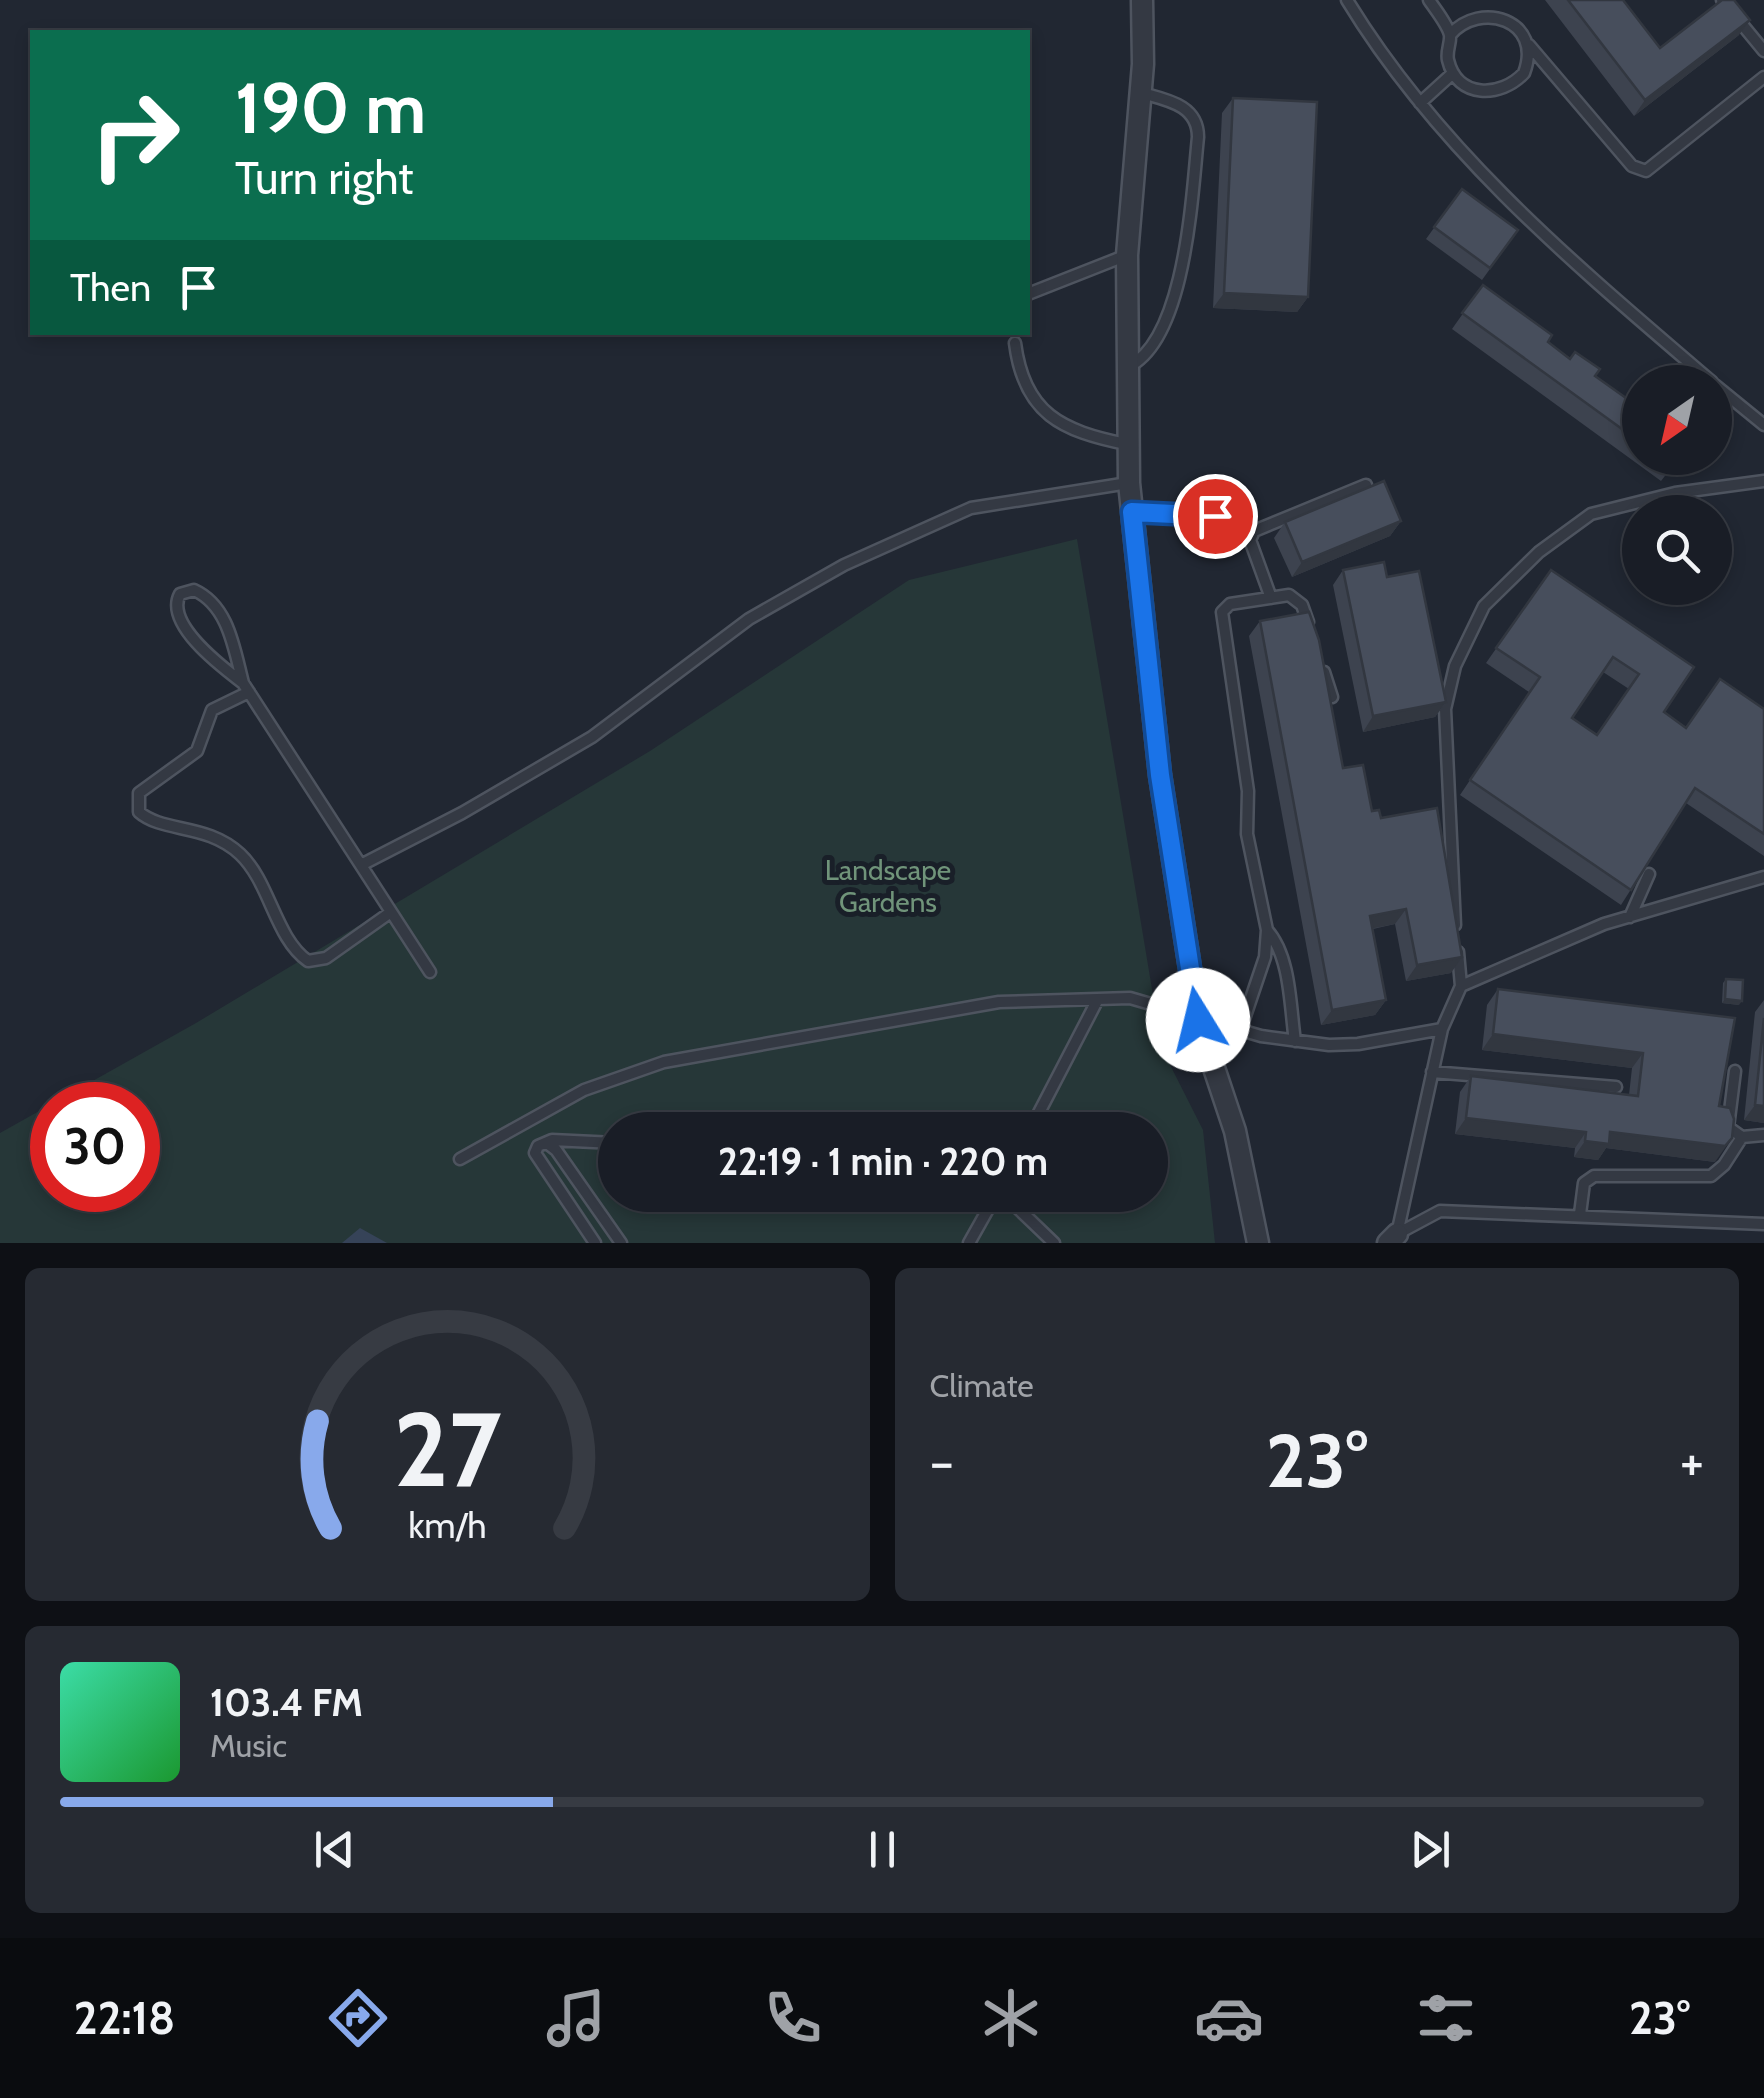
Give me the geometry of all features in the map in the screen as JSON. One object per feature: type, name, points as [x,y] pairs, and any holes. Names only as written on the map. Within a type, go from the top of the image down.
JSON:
[{"type":"street","points":[[1142,0],[1140,93],[1127,255],[1129,483],[1160,775],[1198,1020],[1235,1131],[1258,1243]]},
{"type":"lane","points":[[1347,0],[1420,103],[1554,246],[1692,365]]},
{"type":"lane","points":[[1429,0],[1450,35]]},
{"type":"lane","points":[[1722,0],[1764,51]]},
{"type":"lane","points":[[1530,45],[1524,73],[1502,90],[1474,90],[1454,73],[1447,48],[1450,35],[1467,16],[1492,10],[1516,20],[1530,45],[1632,166],[1646,172],[1764,77]]},
{"type":"lane","points":[[1420,103],[1454,73]]},
{"type":"lane","points":[[1126,368],[1151,346],[1175,294],[1184,264],[1198,137],[1194,117],[1180,105],[1140,93]]},
{"type":"lane","points":[[1030,293],[1127,255]]},
{"type":"lane","points":[[1016,343],[1027,390],[1044,411],[1080,435],[1126,444]]},
{"type":"lane","points":[[1732,399],[1764,425]]},
{"type":"lane","points":[[1392,1238],[1442,1028],[1461,986],[1449,860],[1445,709],[1456,666],[1484,606],[1539,552],[1590,514],[1675,493],[1764,481]]},
{"type":"lane","points":[[361,865],[462,814],[592,738],[749,619],[844,565],[971,508],[1129,483]]},
{"type":"lane","points":[[1132,512],[1215,516],[1254,531],[1366,485]]},
{"type":"lane","points":[[1254,531],[1250,540],[1271,598]]},
{"type":"lane","points":[[246,688],[209,658],[187,630],[176,600],[186,590],[212,600],[222,616],[246,688],[430,972]]},
{"type":"lane","points":[[1240,1031],[1265,956],[1267,930],[1246,834],[1248,790],[1221,620],[1230,604],[1289,595],[1298,599],[1314,642]]},
{"type":"lane","points":[[1320,660],[1332,697]]},
{"type":"lane","points":[[246,688],[212,710],[197,752],[139,794],[139,812],[147,819],[200,830],[241,854],[308,962],[326,958],[392,912]]},
{"type":"lane","points":[[1630,917],[1649,874]]},
{"type":"lane","points":[[1461,986],[1630,917],[1764,877]]},
{"type":"lane","points":[[1267,930],[1275,938],[1286,980],[1295,1042]]},
{"type":"lane","points":[[460,1159],[584,1090],[664,1062],[999,1002],[1130,998],[1198,1020],[1295,1042],[1358,1044],[1442,1028]]},
{"type":"lane","points":[[1039,1112],[1098,999]]},
{"type":"lane","points":[[1735,1070],[1728,1126],[1742,1137],[1764,1135]]},
{"type":"lane","points":[[1432,1072],[1616,1087]]},
{"type":"lane","points":[[526,1122],[544,1144],[556,1150],[620,1243]]},
{"type":"lane","points":[[1580,1214],[1584,1182],[1594,1176],[1711,1176],[1724,1166],[1742,1137]]},
{"type":"lane","points":[[595,1243],[536,1156],[552,1140],[598,1142]]},
{"type":"lane","points":[[1392,1238],[1440,1211],[1764,1224]]},
{"type":"lane","points":[[969,1243],[986,1212]]},
{"type":"lane","points":[[1022,1212],[1054,1243]]},
{"type":"green space","name":"Landscape Gardens","points":[[1077,539],[1162,1049],[1203,1130],[1215,1243],[0,1243],[0,1133],[30,1116],[30,1212],[160,1212],[160,1082],[91,1082],[650,751],[909,580]]},
{"type":"water","points":[[360,1228],[387,1243],[342,1243]]},
{"type":"building","points":[[1568,0],[1623,0],[1660,48],[1722,0],[1734,0],[1750,20],[1645,100]]},
{"type":"building","points":[[1233,98],[1317,102],[1308,297],[1224,293]]},
{"type":"building","points":[[1462,189],[1518,230],[1490,268],[1434,227]]},
{"type":"building","points":[[1483,285],[1552,335],[1548,342],[1570,359],[1575,352],[1600,369],[1595,376],[1622,395],[1622,429],[1462,313]]},
{"type":"building","points":[[1384,481],[1401,521],[1302,562],[1285,522]]},
{"type":"building","points":[[1384,562],[1387,577],[1419,571],[1446,702],[1373,716],[1343,570]]},
{"type":"building","points":[[1551,570],[1694,667],[1664,712],[1686,728],[1720,679],[1764,709],[1764,834],[1695,788],[1631,890],[1470,780],[1540,677],[1496,648]],"holes":[[[1613,657],[1639,674],[1597,735],[1572,718]]]},
{"type":"building","points":[[1309,612],[1319,640],[1343,768],[1363,765],[1372,811],[1379,810],[1381,818],[1437,808],[1462,957],[1417,965],[1406,909],[1370,916],[1386,1000],[1332,1010],[1260,621]]},
{"type":"building","points":[[1726,979],[1743,980],[1742,1001],[1725,999]]},
{"type":"building","points":[[1498,989],[1735,1018],[1719,1106],[1730,1108],[1734,1119],[1732,1138],[1725,1146],[1610,1132],[1609,1144],[1585,1141],[1586,1132],[1466,1118],[1471,1076],[1638,1096],[1643,1053],[1493,1034]]},
{"type":"building","points":[[1764,1018],[1764,1106],[1755,1105]]},
{"type":"route","points":[[1198,1020],[1160,775],[1132,512],[1215,516]]}]
